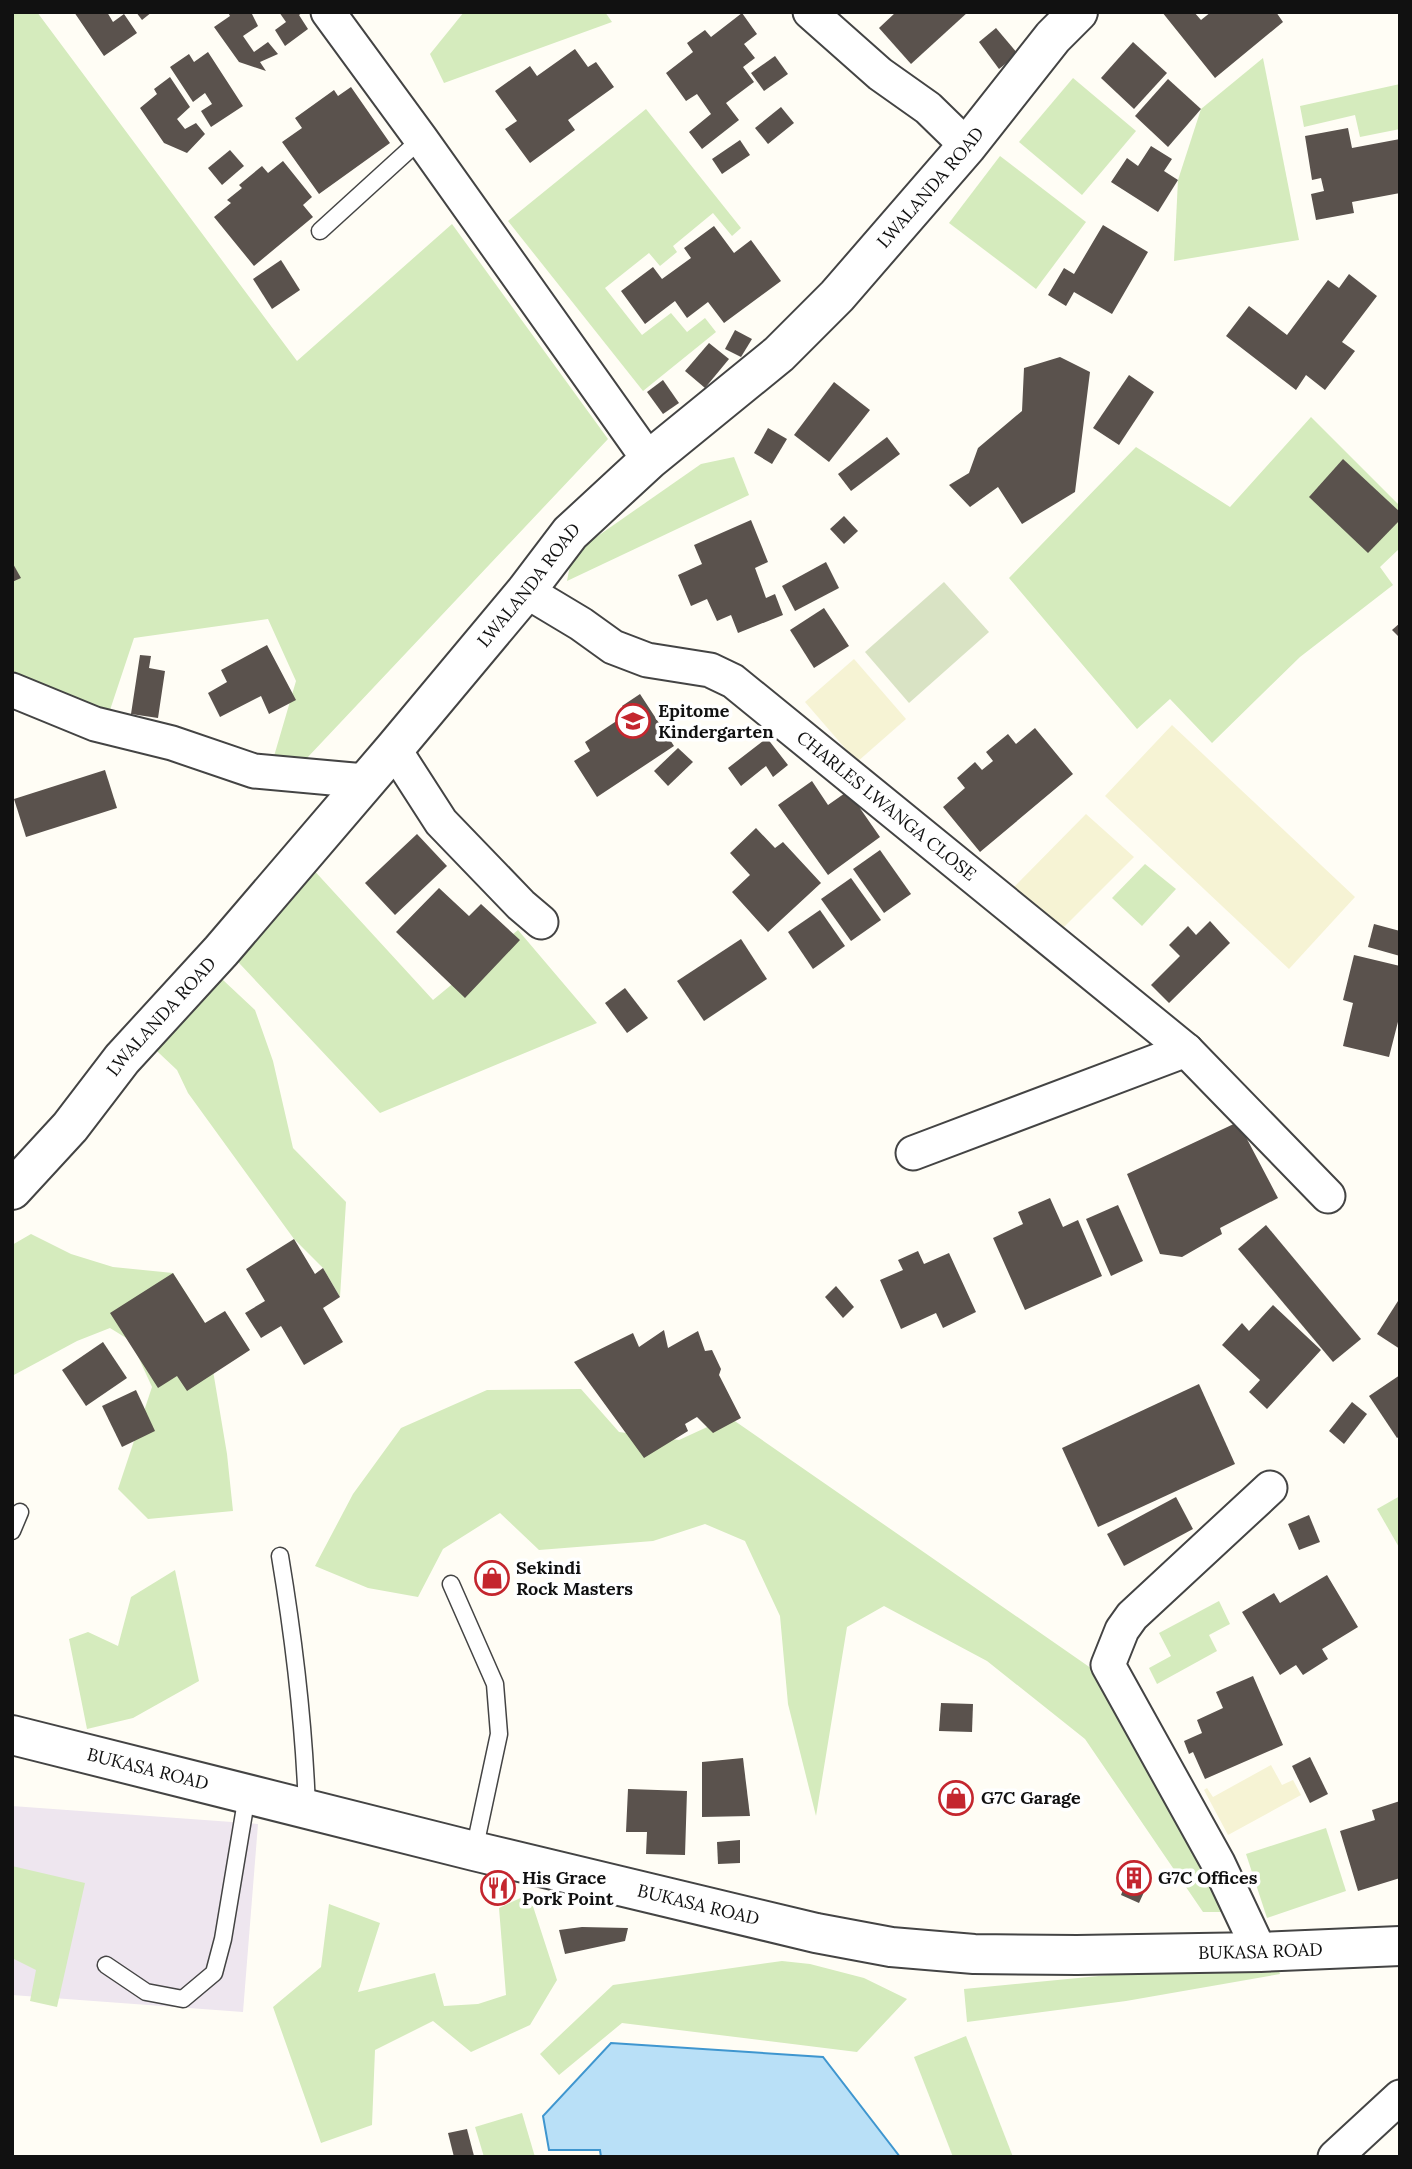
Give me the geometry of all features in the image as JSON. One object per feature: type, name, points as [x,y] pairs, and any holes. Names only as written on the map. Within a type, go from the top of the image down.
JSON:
[{"type":"street","points":[[328,12],[649,460]]},
{"type":"street","points":[[810,12],[880,74],[929,108],[967,146]]},
{"type":"street","name":"LWALANDA ROAD","points":[[12,1190],[70,1127],[122,1059],[221,951],[394,749],[526,591],[570,533],[649,460],[779,355],[837,296],[967,146],[1053,37],[1078,12]]},
{"type":"street","name":"CHARLES LWANGA CLOSE","points":[[526,591],[582,624],[613,647],[647,660],[710,670],[733,681],[1186,1050],[1328,1196]]},
{"type":"street","points":[[12,690],[95,724],[172,743],[254,771],[365,781]]},
{"type":"street","points":[[394,749],[441,822],[521,905],[541,922]]},
{"type":"street","points":[[913,1153],[1186,1050]]},
{"type":"street","points":[[1259,1952],[1218,1863],[1108,1665],[1122,1630],[1132,1616],[1270,1489]]},
{"type":"street","name":"BUKASA ROAD","points":[[12,1735],[474,1851],[816,1933],[891,1947],[974,1954],[1077,1955],[1400,1946]]},
{"type":"street","points":[[1335,2157],[1400,2097]]},
{"type":"lane","points":[[320,231],[421,139]]},
{"type":"lane","points":[[12,1531],[20,1512]]},
{"type":"lane","points":[[280,1556],[295,1649],[304,1730],[307,1809]]},
{"type":"lane","points":[[451,1584],[495,1684],[499,1734],[474,1851]]},
{"type":"lane","points":[[106,1965],[146,1992],[183,1999],[214,1973],[223,1939],[247,1795]]},
{"type":"shaded area","points":[[854,659],[906,719],[857,762],[805,702]]},
{"type":"shaded area","points":[[1172,725],[1355,897],[1289,969],[1105,796]]},
{"type":"shaded area","points":[[1086,814],[1134,857],[1063,928],[1012,889]]},
{"type":"shaded area","points":[[1271,1765],[1282,1785],[1293,1780],[1301,1795],[1228,1835],[1204,1790],[1207,1788],[1213,1797]]},
{"type":"shaded area","points":[[12,1806],[258,1824],[243,2012],[12,1995]]},
{"type":"green space","points":[[12,12],[37,12],[297,361],[452,224],[608,439],[307,758],[272,763],[296,681],[268,619],[134,638],[109,713],[12,675]]},
{"type":"green space","points":[[464,12],[605,12],[612,22],[444,83],[430,54]]},
{"type":"green space","points":[[1263,58],[1299,240],[1174,261],[1178,180],[1201,109]]},
{"type":"green space","points":[[1073,78],[1136,131],[1082,195],[1019,142]]},
{"type":"green space","points":[[1400,84],[1400,129],[1360,137],[1355,115],[1304,127],[1300,106]]},
{"type":"green space","points":[[646,109],[741,228],[732,236],[713,213],[673,246],[677,252],[660,266],[649,253],[605,288],[642,335],[671,313],[687,332],[705,318],[716,332],[643,391],[508,221]]},
{"type":"green space","points":[[1000,156],[1086,222],[1036,289],[949,223]]},
{"type":"green space","points":[[1311,417],[1400,506],[1400,548],[1380,567],[1393,585],[1300,657],[1212,743],[1170,699],[1137,729],[1009,578],[1136,447],[1230,507]]},
{"type":"green space","points":[[734,457],[749,495],[567,581],[572,554],[701,464]]},
{"type":"green space","points":[[944,582],[989,632],[909,703],[865,652]]},
{"type":"green space","points":[[299,854],[433,1000],[518,930],[597,1023],[380,1113],[224,947]]},
{"type":"green space","points":[[1145,864],[1176,889],[1142,926],[1112,898]]},
{"type":"green space","points":[[207,965],[255,1010],[273,1061],[293,1148],[346,1202],[340,1297],[323,1268],[294,1239],[188,1093],[177,1070],[142,1037]]},
{"type":"green space","points":[[31,1234],[71,1254],[113,1267],[173,1273],[205,1323],[227,1454],[233,1511],[148,1519],[118,1489],[152,1387],[131,1341],[110,1328],[77,1341],[12,1376],[12,1245]]},
{"type":"green space","points":[[581,1389],[619,1432],[679,1440],[729,1417],[1098,1673],[1232,1912],[1203,1912],[1085,1739],[987,1661],[884,1606],[847,1627],[816,1816],[788,1704],[780,1616],[745,1541],[705,1524],[653,1541],[539,1550],[500,1513],[443,1549],[418,1597],[368,1588],[315,1566],[353,1494],[401,1428],[487,1390]]},
{"type":"green space","points":[[1400,1496],[1400,1549],[1377,1509]]},
{"type":"green space","points":[[175,1570],[199,1681],[133,1718],[87,1729],[69,1639],[88,1632],[118,1646],[131,1597]]},
{"type":"green space","points":[[1219,1601],[1230,1624],[1209,1635],[1217,1651],[1157,1684],[1149,1668],[1171,1656],[1159,1633]]},
{"type":"green space","points":[[1326,1828],[1346,1891],[1267,1918],[1246,1854]]},
{"type":"green space","points":[[12,1866],[85,1883],[57,2007],[30,2001],[36,1970],[12,1958]]},
{"type":"green space","points":[[529,1894],[557,1980],[530,2025],[471,2052],[433,2021],[375,2050],[372,2125],[321,2143],[273,2007],[321,1967],[329,1904],[380,1923],[358,1992],[435,1973],[444,2006],[478,2004],[506,1995],[499,1908]]},
{"type":"green space","points":[[1275,1959],[1280,1974],[1126,2001],[967,2022],[964,1989]]},
{"type":"green space","points":[[782,1961],[810,1964],[864,1978],[907,1999],[857,2052],[622,2023],[559,2075],[540,2054],[613,1985]]},
{"type":"green space","points":[[966,2036],[1013,2157],[953,2157],[914,2057]]},
{"type":"green space","points":[[522,2113],[535,2157],[484,2157],[475,2127]]},
{"type":"water","points":[[611,2043],[823,2057],[900,2157],[601,2157],[600,2150],[549,2150],[543,2116]]},
{"type":"building","points":[[74,12],[107,12],[113,22],[124,14],[137,33],[104,56]]},
{"type":"building","points":[[136,12],[152,12],[142,20]]},
{"type":"building","points":[[228,12],[251,12],[258,26],[243,36],[254,52],[268,42],[278,54],[260,62],[266,71],[239,62],[214,27],[230,16]]},
{"type":"building","points":[[279,12],[303,12],[299,15],[308,29],[285,46],[275,30],[286,22]]},
{"type":"building","points":[[896,12],[968,12],[911,64],[879,28]]},
{"type":"building","points":[[1162,12],[1194,12],[1201,20],[1211,12],[1276,12],[1283,22],[1215,78]]},
{"type":"building","points":[[742,13],[757,34],[744,44],[755,58],[743,67],[754,82],[726,103],[739,120],[702,149],[689,132],[711,114],[697,94],[686,101],[666,73],[693,52],[687,43],[705,30],[711,37]]},
{"type":"building","points":[[996,28],[1018,54],[999,69],[979,42]]},
{"type":"building","points":[[1133,42],[1167,73],[1134,109],[1101,78]]},
{"type":"building","points":[[575,49],[588,67],[596,62],[614,87],[568,120],[575,130],[530,163],[505,129],[517,121],[495,91],[530,66],[537,76]]},
{"type":"building","points":[[208,52],[243,106],[211,127],[201,111],[212,104],[205,93],[193,102],[170,67],[189,54],[194,62]]},
{"type":"building","points":[[775,56],[788,74],[764,91],[751,73]]},
{"type":"building","points":[[170,77],[190,107],[177,119],[185,129],[196,123],[205,134],[187,153],[164,143],[140,108],[157,94],[154,89]]},
{"type":"building","points":[[1168,79],[1201,109],[1168,147],[1135,116]]},
{"type":"building","points":[[351,87],[390,143],[319,194],[282,142],[302,128],[295,118],[334,90],[338,96]]},
{"type":"building","points":[[781,107],[794,123],[768,144],[755,128]]},
{"type":"building","points":[[1348,128],[1352,148],[1400,139],[1400,193],[1352,202],[1354,213],[1316,220],[1311,194],[1324,191],[1321,178],[1312,180],[1305,136]]},
{"type":"building","points":[[740,140],[750,155],[722,174],[712,159]]},
{"type":"building","points":[[1151,146],[1172,159],[1164,171],[1178,180],[1158,212],[1111,182],[1127,158],[1138,166]]},
{"type":"building","points":[[230,150],[244,166],[222,185],[208,168]]},
{"type":"building","points":[[283,161],[312,197],[303,205],[313,217],[254,266],[214,217],[231,203],[227,200],[242,188],[239,185],[262,166],[268,173]]},
{"type":"building","points":[[1103,225],[1148,252],[1112,314],[1074,292],[1066,306],[1048,295],[1064,268],[1074,274]]},
{"type":"building","points":[[714,226],[734,253],[751,240],[781,281],[724,323],[708,302],[687,318],[675,301],[645,324],[621,291],[653,267],[662,279],[691,258],[684,248]]},
{"type":"building","points":[[281,260],[300,290],[272,309],[253,279]]},
{"type":"building","points":[[1349,274],[1377,296],[1342,342],[1355,351],[1325,390],[1306,375],[1296,390],[1226,336],[1249,306],[1287,335],[1328,280],[1339,288]]},
{"type":"building","points":[[735,330],[752,339],[741,357],[725,349]]},
{"type":"building","points":[[709,343],[729,359],[705,388],[685,371]]},
{"type":"building","points":[[1060,357],[1090,372],[1075,492],[1022,524],[998,487],[970,507],[949,485],[969,473],[978,448],[1022,411],[1024,368]]},
{"type":"building","points":[[1129,375],[1154,392],[1119,445],[1093,428]]},
{"type":"building","points":[[663,380],[679,403],[663,414],[647,392]]},
{"type":"building","points":[[834,382],[870,410],[829,462],[794,435]]},
{"type":"building","points":[[768,428],[787,439],[772,464],[754,453]]},
{"type":"building","points":[[887,437],[900,454],[851,491],[838,474]]},
{"type":"building","points":[[1343,459],[1400,512],[1400,520],[1368,553],[1309,497]]},
{"type":"building","points":[[844,516],[858,531],[844,544],[830,529]]},
{"type":"building","points":[[751,520],[768,562],[755,568],[766,598],[775,594],[783,615],[738,633],[731,615],[717,621],[707,599],[691,606],[678,575],[702,564],[694,545]]},
{"type":"building","points":[[12,562],[21,578],[12,582]]},
{"type":"building","points":[[826,562],[839,588],[795,611],[782,586]]},
{"type":"building","points":[[824,608],[849,646],[814,668],[790,630]]},
{"type":"building","points":[[1400,623],[1400,638],[1392,630]]},
{"type":"building","points":[[267,645],[296,700],[269,714],[261,696],[220,717],[208,693],[227,682],[221,670]]},
{"type":"building","points":[[140,655],[151,656],[149,668],[165,671],[158,718],[131,714]]},
{"type":"building","points":[[640,694],[674,746],[597,797],[574,761],[590,751],[585,742],[627,714],[622,706]]},
{"type":"building","points":[[1035,728],[1073,774],[980,852],[943,807],[965,788],[957,778],[975,762],[982,770],[993,761],[986,752],[1008,734],[1016,744]]},
{"type":"building","points":[[767,738],[788,765],[773,777],[766,766],[741,786],[728,768]]},
{"type":"building","points":[[678,748],[693,762],[668,786],[654,771]]},
{"type":"building","points":[[105,770],[117,808],[26,837],[14,799]]},
{"type":"building","points":[[812,781],[828,805],[848,791],[880,837],[828,875],[778,805]]},
{"type":"building","points":[[756,828],[775,848],[783,842],[821,883],[768,932],[732,892],[750,875],[730,853]]},
{"type":"building","points":[[417,834],[447,866],[395,915],[365,883]]},
{"type":"building","points":[[880,850],[911,894],[884,913],[853,869]]},
{"type":"building","points":[[851,878],[881,920],[851,941],[821,899]]},
{"type":"building","points":[[439,888],[469,916],[481,904],[520,940],[465,998],[396,932]]},
{"type":"building","points":[[820,910],[845,946],[813,969],[788,932]]},
{"type":"building","points":[[1210,921],[1230,943],[1169,1003],[1151,985],[1180,956],[1169,945],[1188,926],[1196,935]]},
{"type":"building","points":[[1374,924],[1400,931],[1400,956],[1368,947]]},
{"type":"building","points":[[741,939],[767,979],[704,1021],[677,981]]},
{"type":"building","points":[[1354,955],[1400,966],[1400,1014],[1389,1057],[1343,1046],[1353,1003],[1343,1000]]},
{"type":"building","points":[[625,988],[648,1018],[627,1033],[605,1003]]},
{"type":"building","points":[[1238,1122],[1278,1198],[1220,1228],[1222,1234],[1182,1257],[1160,1254],[1127,1174]]},
{"type":"building","points":[[1050,1198],[1063,1227],[1078,1220],[1102,1276],[1025,1310],[993,1238],[1023,1224],[1018,1212]]},
{"type":"building","points":[[1118,1205],[1143,1261],[1111,1276],[1086,1219]]},
{"type":"building","points":[[1266,1225],[1361,1339],[1333,1362],[1238,1249]]},
{"type":"building","points":[[294,1239],[315,1274],[323,1268],[340,1297],[323,1308],[343,1342],[304,1365],[281,1326],[261,1338],[245,1313],[265,1301],[246,1269]]},
{"type":"building","points":[[918,1251],[924,1264],[949,1253],[976,1312],[943,1328],[936,1313],[901,1329],[880,1280],[903,1270],[898,1260]]},
{"type":"building","points":[[173,1273],[205,1323],[225,1311],[250,1350],[187,1391],[177,1376],[158,1388],[110,1313]]},
{"type":"building","points":[[836,1286],[854,1307],[843,1318],[825,1297]]},
{"type":"building","points":[[1398,1301],[1400,1302],[1400,1349],[1377,1334]]},
{"type":"building","points":[[1273,1305],[1321,1350],[1267,1409],[1249,1392],[1260,1380],[1222,1345],[1242,1323],[1249,1331]]},
{"type":"building","points":[[664,1330],[668,1348],[698,1331],[705,1351],[712,1350],[721,1369],[719,1375],[741,1418],[713,1433],[697,1417],[685,1424],[688,1431],[644,1458],[574,1362],[633,1333],[639,1347]]},
{"type":"building","points":[[103,1342],[127,1378],[86,1406],[62,1370]]},
{"type":"building","points":[[1400,1375],[1400,1436],[1397,1438],[1369,1396]]},
{"type":"building","points":[[1199,1384],[1235,1464],[1098,1527],[1062,1448]]},
{"type":"building","points":[[136,1390],[155,1431],[122,1447],[102,1406]]},
{"type":"building","points":[[1352,1402],[1367,1414],[1344,1444],[1329,1431]]},
{"type":"building","points":[[1176,1497],[1193,1529],[1124,1566],[1107,1534]]},
{"type":"building","points":[[1309,1515],[1320,1542],[1299,1550],[1288,1524]]},
{"type":"building","points":[[1327,1575],[1358,1627],[1322,1649],[1328,1659],[1303,1675],[1296,1665],[1280,1675],[1242,1612],[1274,1593],[1280,1603]]},
{"type":"building","points":[[1253,1676],[1283,1745],[1205,1779],[1193,1752],[1189,1754],[1184,1741],[1202,1733],[1197,1720],[1223,1708],[1216,1692]]},
{"type":"building","points":[[941,1703],[973,1704],[972,1732],[939,1731]]},
{"type":"building","points":[[1310,1757],[1328,1794],[1310,1803],[1292,1766]]},
{"type":"building","points":[[743,1758],[750,1816],[702,1817],[702,1762]]},
{"type":"building","points":[[628,1789],[687,1791],[685,1855],[646,1854],[647,1832],[626,1832]]},
{"type":"building","points":[[1400,1801],[1400,1878],[1358,1891],[1340,1831],[1375,1820],[1372,1810]]},
{"type":"building","points":[[740,1840],[740,1863],[718,1864],[717,1842]]},
{"type":"building","name":"G7C Offices","points":[[1133,1864],[1144,1869],[1137,1887],[1145,1890],[1139,1903],[1121,1895]]},
{"type":"building","points":[[582,1927],[628,1928],[625,1941],[565,1954],[559,1930]]},
{"type":"building","points":[[467,2129],[474,2156],[454,2157],[448,2133]]},
{"type":"place","name":"Epitome Kindergarten","points":[[633,721]]},
{"type":"place","name":"Sekindi Rock Masters","points":[[492,1578]]},
{"type":"place","name":"G7C Garage","points":[[956,1798]]},
{"type":"place","name":"G7C Offices","points":[[1134,1878]]},
{"type":"place","name":"His Grace Pork Point","points":[[498,1888]]}]
